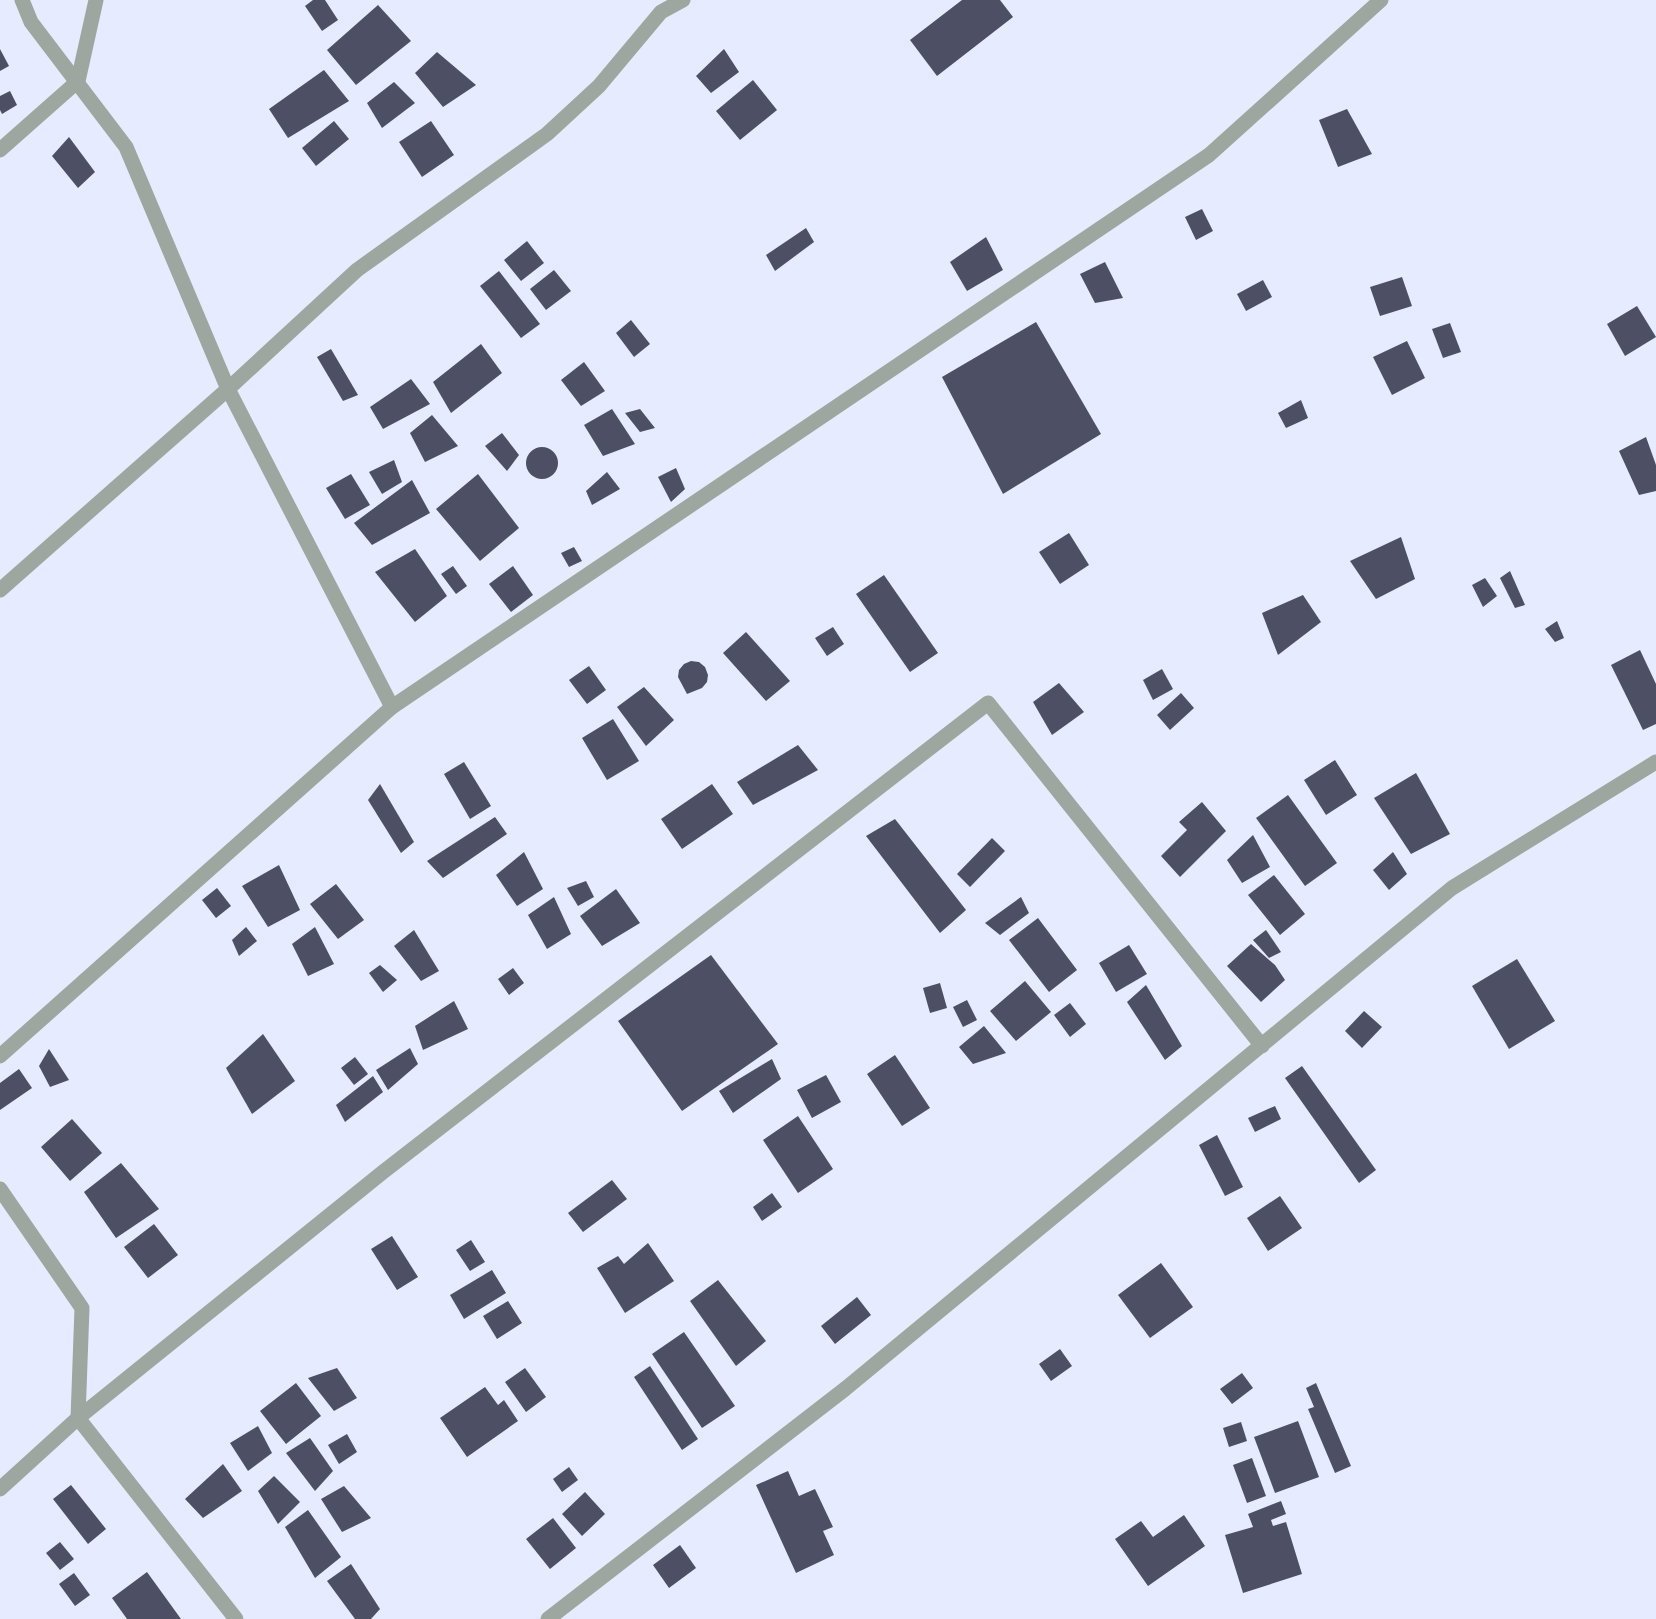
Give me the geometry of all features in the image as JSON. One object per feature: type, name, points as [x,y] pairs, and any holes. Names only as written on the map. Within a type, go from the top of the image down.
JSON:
[{"type":"street","points":[[22,0],[31,22],[126,147],[228,388],[392,707]]},
{"type":"street","points":[[0,150],[78,82],[96,0]]},
{"type":"street","points":[[0,590],[228,388],[357,270],[547,134],[600,86],[661,12],[683,0]]},
{"type":"street","points":[[0,1056],[392,707],[1209,155],[1381,0]]},
{"type":"street","points":[[0,1489],[78,1418],[383,1172],[988,703],[1262,1046]]},
{"type":"street","points":[[548,1619],[845,1390],[1452,888],[1656,762]]},
{"type":"street","points":[[0,1189],[82,1308],[78,1418],[236,1619]]},
{"type":"building","points":[[313,0],[325,0],[338,20],[322,31],[305,6]]},
{"type":"building","points":[[962,0],[1000,0],[1013,17],[937,76],[910,40]]},
{"type":"building","points":[[378,5],[411,41],[356,85],[327,50]]},
{"type":"building","points":[[0,49],[9,66],[0,71]]},
{"type":"building","points":[[724,49],[739,72],[711,93],[696,76]]},
{"type":"building","points":[[437,52],[476,85],[443,107],[415,73]]},
{"type":"building","points":[[324,70],[349,101],[288,138],[269,109]]},
{"type":"building","points":[[753,80],[777,110],[740,140],[716,111]]},
{"type":"building","points":[[394,82],[415,103],[382,128],[367,103]]},
{"type":"building","points":[[10,91],[17,105],[2,114],[0,110],[0,96]]},
{"type":"building","points":[[1347,109],[1372,154],[1338,167],[1319,120]]},
{"type":"building","points":[[334,121],[349,139],[316,166],[302,148]]},
{"type":"building","points":[[431,121],[454,155],[422,177],[399,142]]},
{"type":"building","points":[[69,137],[95,172],[78,188],[52,156]]},
{"type":"building","points":[[1202,209],[1213,231],[1196,240],[1185,217]]},
{"type":"building","points":[[806,228],[814,242],[775,271],[766,255]]},
{"type":"building","points":[[986,237],[1003,270],[967,291],[950,262]]},
{"type":"building","points":[[527,241],[544,263],[521,281],[504,260]]},
{"type":"building","points":[[1105,262],[1123,298],[1095,303],[1080,274]]},
{"type":"building","points":[[554,270],[571,291],[546,310],[530,289]]},
{"type":"building","points":[[499,271],[540,324],[521,338],[480,286]]},
{"type":"building","points":[[1402,277],[1412,306],[1380,316],[1370,287]]},
{"type":"building","points":[[1263,280],[1272,297],[1246,311],[1237,294]]},
{"type":"building","points":[[1637,306],[1656,337],[1625,356],[1607,324]]},
{"type":"building","points":[[631,320],[650,344],[634,357],[616,333]]},
{"type":"building","points":[[1036,322],[1101,434],[1003,494],[942,377]]},
{"type":"building","points":[[1450,323],[1461,352],[1443,358],[1432,329]]},
{"type":"building","points":[[1407,341],[1425,378],[1392,395],[1373,357]]},
{"type":"building","points":[[481,344],[502,373],[451,413],[433,382]]},
{"type":"building","points":[[331,349],[358,395],[343,401],[317,357]]},
{"type":"building","points":[[584,362],[605,391],[581,406],[561,380]]},
{"type":"building","points":[[411,379],[430,404],[383,429],[370,407]]},
{"type":"building","points":[[1301,400],[1308,418],[1286,428],[1278,413]]},
{"type":"building","points":[[612,409],[635,444],[603,456],[584,425]]},
{"type":"building","points":[[640,409],[655,428],[640,432],[625,413]]},
{"type":"building","points":[[432,415],[458,446],[425,462],[410,433]]},
{"type":"building","points":[[502,433],[519,455],[507,471],[485,446]]},
{"type":"building","points":[[1646,437],[1656,465],[1656,491],[1639,495],[1619,451]]},
{"type":"building","points":[[542,447],[553,452],[558,463],[553,474],[542,479],[531,474],[526,463],[531,452]]},
{"type":"building","points":[[394,460],[402,482],[382,494],[369,472]]},
{"type":"building","points":[[676,468],[685,489],[671,502],[658,477]]},
{"type":"building","points":[[607,472],[620,489],[592,505],[586,491]]},
{"type":"building","points":[[351,474],[370,505],[345,519],[326,488]]},
{"type":"building","points":[[478,474],[519,528],[480,561],[436,509]]},
{"type":"building","points":[[412,480],[430,513],[372,545],[354,523]]},
{"type":"building","points":[[1069,533],[1089,565],[1060,584],[1039,552]]},
{"type":"building","points":[[1401,537],[1415,579],[1376,599],[1350,561]]},
{"type":"building","points":[[574,547],[582,561],[569,567],[561,553]]},
{"type":"building","points":[[415,549],[447,596],[415,622],[375,572]]},
{"type":"building","points":[[453,566],[467,586],[456,594],[441,574]]},
{"type":"building","points":[[513,566],[533,595],[511,612],[489,584]]},
{"type":"building","points":[[1510,571],[1525,605],[1515,608],[1500,578]]},
{"type":"building","points":[[884,575],[938,653],[910,672],[856,594]]},
{"type":"building","points":[[1485,578],[1497,596],[1483,607],[1472,585]]},
{"type":"building","points":[[1303,595],[1321,622],[1278,655],[1262,613]]},
{"type":"building","points":[[1557,621],[1564,638],[1555,642],[1545,629]]},
{"type":"building","points":[[833,627],[844,644],[827,656],[815,638]]},
{"type":"building","points":[[746,632],[790,681],[766,701],[723,653]]},
{"type":"building","points":[[1640,650],[1656,684],[1656,724],[1643,730],[1611,665]]},
{"type":"building","points":[[691,661],[699,662],[705,667],[708,675],[707,682],[702,688],[687,694],[678,677],[679,670],[684,664]]},
{"type":"building","points":[[589,666],[606,690],[587,704],[569,680]]},
{"type":"building","points":[[1162,669],[1173,689],[1153,700],[1143,680]]},
{"type":"building","points":[[1059,683],[1084,712],[1052,735],[1033,702]]},
{"type":"building","points":[[644,687],[674,720],[646,746],[617,707]]},
{"type":"building","points":[[1181,693],[1194,708],[1170,730],[1157,715]]},
{"type":"building","points":[[613,719],[639,761],[607,780],[582,738]]},
{"type":"building","points":[[798,745],[818,770],[753,805],[737,782]]},
{"type":"building","points":[[1335,760],[1357,795],[1326,815],[1304,780]]},
{"type":"building","points":[[464,762],[491,806],[470,819],[444,774]]},
{"type":"building","points":[[1416,773],[1450,834],[1411,854],[1374,798]]},
{"type":"building","points":[[380,784],[414,842],[401,853],[368,800]]},
{"type":"building","points":[[712,784],[733,814],[682,849],[661,819]]},
{"type":"building","points":[[1288,795],[1337,863],[1305,886],[1256,818]]},
{"type":"building","points":[[1202,802],[1226,831],[1180,877],[1161,856],[1187,830],[1179,822]]},
{"type":"building","points":[[495,817],[507,834],[443,878],[427,861]]},
{"type":"building","points":[[895,819],[966,910],[940,933],[866,836]]},
{"type":"building","points":[[1253,835],[1270,867],[1242,883],[1227,860]]},
{"type":"building","points":[[992,838],[1005,851],[970,887],[957,874]]},
{"type":"building","points":[[524,852],[543,889],[517,906],[496,875]]},
{"type":"building","points":[[1393,852],[1407,874],[1389,890],[1373,870]]},
{"type":"building","points":[[279,865],[300,910],[268,927],[242,886]]},
{"type":"building","points":[[1274,875],[1305,914],[1280,935],[1248,895]]},
{"type":"building","points":[[586,881],[594,897],[578,906],[567,888]]},
{"type":"building","points":[[336,884],[364,920],[338,939],[310,904]]},
{"type":"building","points":[[217,888],[231,906],[216,918],[202,900]]},
{"type":"building","points":[[616,889],[640,923],[602,946],[580,916]]},
{"type":"building","points":[[554,897],[571,934],[547,949],[528,915]]},
{"type":"building","points":[[1021,897],[1029,913],[1000,935],[985,923]]},
{"type":"building","points":[[1038,918],[1077,970],[1049,992],[1009,940]]},
{"type":"building","points":[[246,927],[257,941],[239,956],[232,940]]},
{"type":"building","points":[[315,927],[334,964],[308,976],[292,944]]},
{"type":"building","points":[[414,930],[439,971],[421,981],[394,946]]},
{"type":"building","points":[[1266,930],[1281,952],[1269,958],[1253,940]]},
{"type":"building","points":[[1251,944],[1275,965],[1285,980],[1261,1002],[1227,966]]},
{"type":"building","points":[[1129,945],[1147,974],[1116,992],[1099,963]]},
{"type":"building","points":[[711,955],[778,1044],[682,1111],[618,1021]]},
{"type":"building","points":[[1517,959],[1555,1021],[1509,1049],[1472,986]]},
{"type":"building","points":[[380,965],[397,980],[383,992],[369,973]]},
{"type":"building","points":[[513,968],[524,983],[509,995],[498,979]]},
{"type":"building","points":[[1025,981],[1051,1012],[1016,1041],[990,1011]]},
{"type":"building","points":[[940,983],[947,1008],[930,1013],[923,988]]},
{"type":"building","points":[[1146,985],[1182,1046],[1165,1060],[1127,1002]]},
{"type":"building","points":[[967,1000],[977,1020],[963,1027],[953,1007]]},
{"type":"building","points":[[454,1001],[468,1029],[423,1050],[415,1026]]},
{"type":"building","points":[[1070,1003],[1086,1024],[1070,1037],[1054,1015]]},
{"type":"building","points":[[1364,1011],[1382,1027],[1362,1048],[1345,1031]]},
{"type":"building","points":[[984,1026],[1006,1053],[973,1064],[959,1047]]},
{"type":"building","points":[[263,1034],[295,1081],[252,1114],[226,1068]]},
{"type":"building","points":[[410,1048],[418,1064],[388,1090],[376,1070]]},
{"type":"building","points":[[49,1049],[69,1080],[50,1087],[39,1066]]},
{"type":"building","points":[[895,1055],[930,1108],[902,1126],[867,1074]]},
{"type":"building","points":[[355,1057],[368,1074],[354,1085],[341,1068]]},
{"type":"building","points":[[772,1059],[781,1079],[733,1113],[719,1091]]},
{"type":"building","points":[[1302,1066],[1376,1170],[1359,1183],[1285,1078]]},
{"type":"building","points":[[19,1069],[32,1088],[0,1110],[0,1083]]},
{"type":"building","points":[[826,1075],[841,1102],[812,1118],[797,1090]]},
{"type":"building","points":[[373,1076],[383,1092],[345,1122],[336,1105]]},
{"type":"building","points":[[1275,1106],[1281,1119],[1255,1132],[1248,1118]]},
{"type":"building","points":[[798,1116],[833,1169],[798,1193],[763,1140]]},
{"type":"building","points":[[72,1119],[102,1153],[70,1181],[41,1147]]},
{"type":"building","points":[[1217,1135],[1243,1187],[1225,1196],[1199,1145]]},
{"type":"building","points":[[121,1163],[159,1209],[116,1238],[84,1192]]},
{"type":"building","points":[[612,1180],[627,1199],[583,1232],[568,1213]]},
{"type":"building","points":[[772,1193],[782,1207],[762,1221],[753,1207]]},
{"type":"building","points":[[1280,1196],[1302,1228],[1268,1251],[1247,1218]]},
{"type":"building","points":[[154,1224],[178,1255],[148,1278],[124,1247]]},
{"type":"building","points":[[392,1236],[418,1277],[397,1290],[371,1249]]},
{"type":"building","points":[[471,1240],[485,1262],[470,1271],[456,1250]]},
{"type":"building","points":[[648,1243],[674,1281],[625,1313],[597,1268],[618,1256],[624,1264]]},
{"type":"building","points":[[1161,1263],[1193,1307],[1150,1338],[1118,1295]]},
{"type":"building","points":[[492,1270],[506,1293],[464,1319],[450,1295]]},
{"type":"building","points":[[718,1280],[766,1341],[736,1366],[690,1301]]},
{"type":"building","points":[[857,1297],[871,1315],[835,1344],[821,1326]]},
{"type":"building","points":[[508,1301],[522,1323],[497,1339],[483,1316]]},
{"type":"building","points":[[684,1332],[735,1406],[702,1428],[652,1354]]},
{"type":"building","points":[[1060,1349],[1072,1366],[1051,1381],[1039,1364]]},
{"type":"building","points":[[650,1366],[698,1439],[682,1450],[634,1377]]},
{"type":"building","points":[[337,1368],[357,1398],[334,1411],[308,1378]]},
{"type":"building","points":[[525,1368],[546,1397],[526,1412],[505,1382]]},
{"type":"building","points":[[1242,1373],[1253,1388],[1232,1404],[1220,1389]]},
{"type":"building","points":[[296,1383],[321,1416],[286,1444],[260,1411]]},
{"type":"building","points":[[1316,1383],[1351,1466],[1335,1473],[1308,1409],[1314,1407],[1306,1388]]},
{"type":"building","points":[[485,1387],[498,1405],[504,1400],[518,1421],[467,1457],[440,1418]]},
{"type":"building","points":[[1298,1421],[1319,1477],[1275,1493],[1254,1437]]},
{"type":"building","points":[[1241,1422],[1247,1441],[1229,1447],[1223,1428]]},
{"type":"building","points":[[258,1426],[272,1453],[248,1471],[230,1443]]},
{"type":"building","points":[[347,1434],[357,1452],[339,1464],[328,1445]]},
{"type":"building","points":[[310,1438],[333,1471],[315,1491],[286,1453]]},
{"type":"building","points":[[1252,1458],[1266,1496],[1247,1503],[1233,1465]]},
{"type":"building","points":[[223,1464],[242,1491],[203,1518],[185,1499]]},
{"type":"building","points":[[569,1467],[578,1480],[562,1492],[553,1479]]},
{"type":"building","points":[[788,1471],[799,1496],[815,1489],[833,1527],[823,1531],[834,1555],[796,1573],[756,1485]]},
{"type":"building","points":[[274,1476],[300,1502],[278,1524],[258,1491]]},
{"type":"building","points":[[71,1485],[106,1529],[88,1544],[53,1499]]},
{"type":"building","points":[[344,1486],[371,1518],[342,1532],[321,1499]]},
{"type":"building","points":[[585,1492],[605,1514],[582,1536],[562,1514]]},
{"type":"building","points":[[1281,1501],[1286,1514],[1271,1520],[1273,1526],[1286,1522],[1302,1574],[1243,1593],[1225,1535],[1253,1527],[1248,1514]]},
{"type":"building","points":[[308,1510],[341,1557],[315,1578],[285,1527]]},
{"type":"building","points":[[1184,1515],[1205,1546],[1148,1586],[1115,1539],[1141,1521],[1153,1537]]},
{"type":"building","points":[[553,1518],[576,1548],[550,1569],[526,1539]]},
{"type":"building","points":[[60,1542],[74,1559],[60,1570],[46,1553]]},
{"type":"building","points":[[680,1545],[696,1568],[669,1588],[653,1565]]},
{"type":"building","points":[[351,1564],[380,1609],[371,1619],[355,1619],[327,1581]]},
{"type":"building","points":[[147,1572],[181,1619],[127,1619],[112,1598]]},
{"type":"building","points":[[74,1573],[90,1595],[75,1606],[59,1584]]}]
